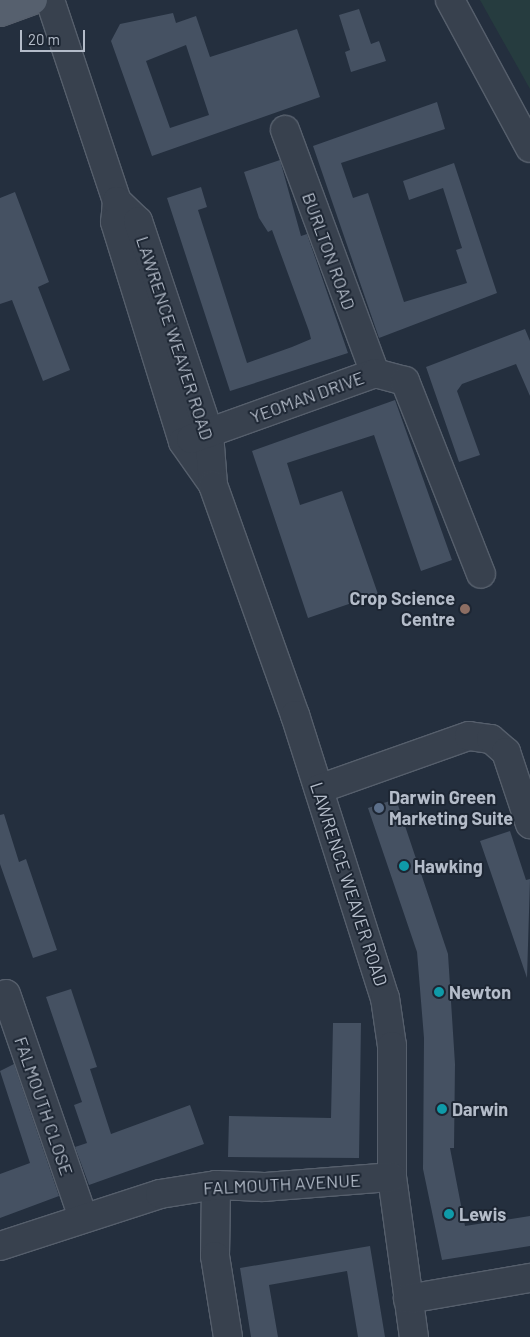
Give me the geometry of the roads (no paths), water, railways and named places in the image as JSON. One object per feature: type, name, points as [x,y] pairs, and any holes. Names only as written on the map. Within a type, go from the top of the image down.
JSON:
[{"type":"main road","points":[[0,12],[33,0]]},
{"type":"street","name":"LAWRENCE WEAVER ROAD","points":[[50,0],[117,201],[115,222],[183,442],[213,485]]},
{"type":"street","points":[[450,0],[530,148]]},
{"type":"street","name":"BURLTON ROAD","points":[[285,130],[375,372]]},
{"type":"street","name":"LAWRENCE WEAVER ROAD","points":[[117,201],[138,221],[209,433],[213,485],[319,789],[385,998],[392,1046],[392,1177],[414,1337]]},
{"type":"street","name":"YEOMAN DRIVE","points":[[183,442],[375,372],[405,381],[481,574]]},
{"type":"street","points":[[319,789],[469,736],[491,739],[506,752],[530,824]]},
{"type":"street","name":"FALMOUTH CLOSE","points":[[6,994],[83,1217]]},
{"type":"street","name":"FALMOUTH AVENUE","points":[[0,1246],[83,1217],[160,1194],[216,1185],[264,1187],[392,1177]]},
{"type":"street","points":[[216,1185],[214,1256],[228,1337]]},
{"type":"street","points":[[408,1299],[530,1278]]},
{"type":"place","name":"Crop Science Centre","points":[[465,609]]},
{"type":"place","name":"Darwin Green Marketing Suite","points":[[379,808]]},
{"type":"place","name":"Hawking","points":[[404,866]]},
{"type":"place","name":"Newton","points":[[439,992]]},
{"type":"place","name":"Darwin","points":[[442,1109]]},
{"type":"place","name":"Lewis","points":[[449,1214]]}]
